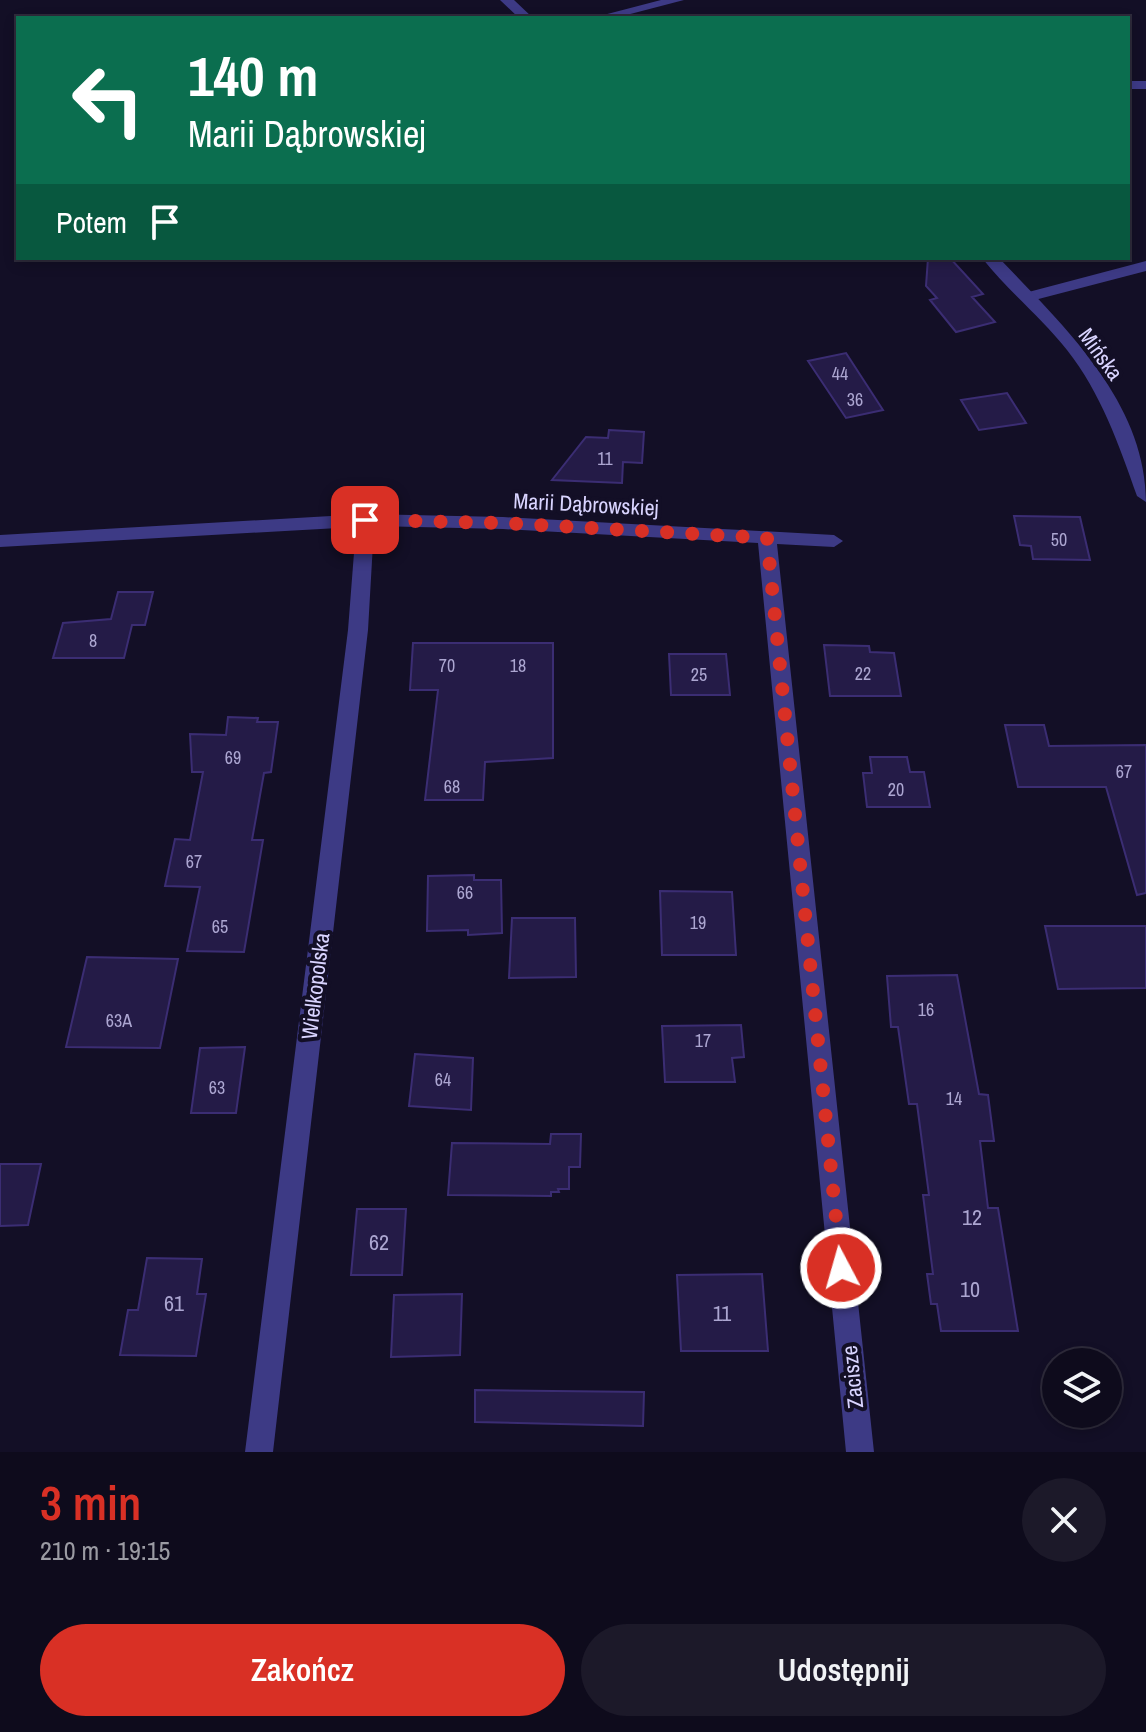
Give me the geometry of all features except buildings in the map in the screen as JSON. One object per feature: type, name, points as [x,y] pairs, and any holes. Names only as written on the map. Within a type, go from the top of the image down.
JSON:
[{"type":"street","points":[[506,0],[525,16]]},
{"type":"street","points":[[607,16],[678,0]]},
{"type":"street","name":"Mińska","points":[[992,260],[1083,360],[1116,418],[1146,496]]},
{"type":"street","points":[[1027,297],[1146,266]]},
{"type":"street","name":"Marii Dąbrowskiej","points":[[0,541],[365,520],[503,523],[834,541]]},
{"type":"street","name":"Wielkopolska","points":[[259,1452],[358,630],[365,520]]},
{"type":"street","name":"Zacisze","points":[[767,538],[860,1452]]},
{"type":"route","points":[[365,520],[503,523],[767,538],[841,1268]]}]
